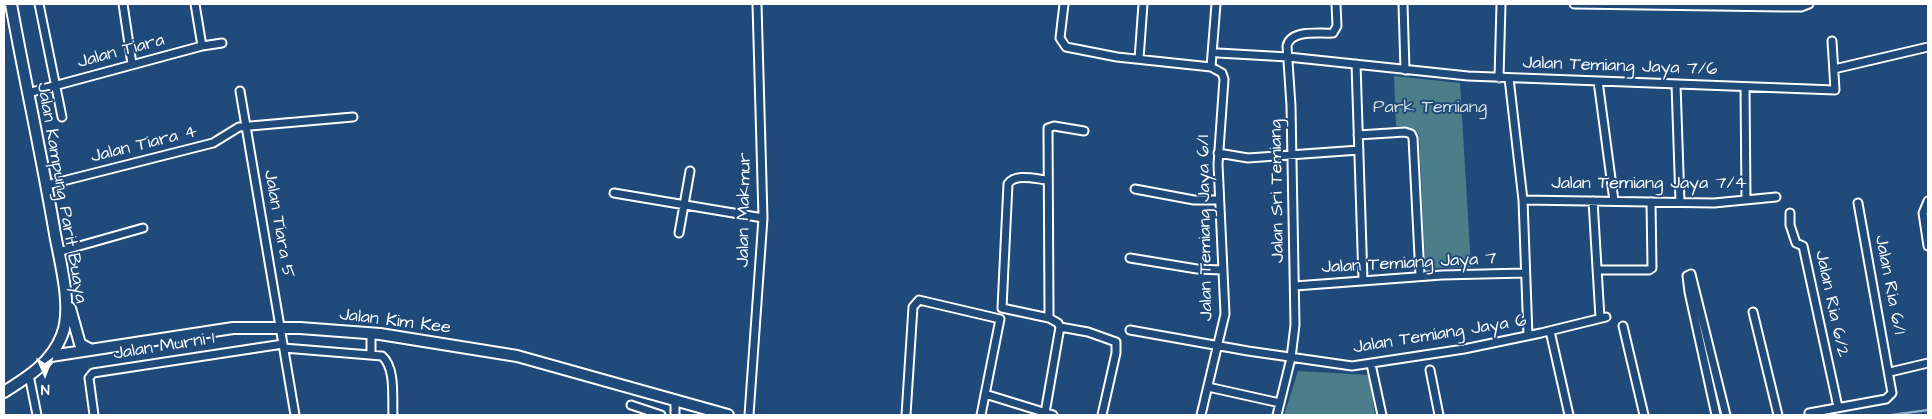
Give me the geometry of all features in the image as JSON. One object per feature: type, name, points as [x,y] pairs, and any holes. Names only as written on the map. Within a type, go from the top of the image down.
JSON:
[{"type":"street","name":"Jalan Kampung Parit Buaya","points":[[4,392],[29,375],[51,356],[65,326],[64,284],[47,185],[11,4]]},
{"type":"street","points":[[39,4],[54,86],[62,117]]},
{"type":"street","points":[[123,4],[132,64]]},
{"type":"street","points":[[195,4],[202,46]]},
{"type":"street","name":"Jalan Makmur","points":[[749,415],[763,218],[757,4]]},
{"type":"street","points":[[1064,4],[1060,31],[1062,43],[1066,47],[1140,59],[1215,68]]},
{"type":"street","points":[[1140,59],[1143,4]]},
{"type":"street","name":"Jalan Temiang Jaya 6/1","points":[[1201,415],[1225,314],[1218,153],[1224,80],[1215,68],[1216,4]]},
{"type":"street","name":"Jalan Sri Temiang","points":[[1277,415],[1291,358],[1295,325],[1288,42],[1295,36],[1333,34],[1336,30],[1336,4]]},
{"type":"street","points":[[1403,4],[1404,70]]},
{"type":"street","points":[[1500,78],[1501,4]]},
{"type":"street","points":[[1574,4],[1808,5]]},
{"type":"street","name":"Jalan Temiang Jaya 7/6","points":[[1218,53],[1288,57],[1404,70],[1500,78],[1835,90],[1832,41]]},
{"type":"street","name":"Jalan Tiara","points":[[28,93],[132,64],[202,46],[222,43]]},
{"type":"street","points":[[1834,70],[1928,47]]},
{"type":"street","points":[[1356,64],[1363,280]]},
{"type":"street","points":[[1509,78],[1523,200],[1528,336]]},
{"type":"street","points":[[1598,81],[1614,201]]},
{"type":"street","points":[[1676,84],[1680,202]]},
{"type":"street","points":[[1745,87],[1746,199]]},
{"type":"street","points":[[240,91],[245,125]]},
{"type":"street","name":"Jalan Tiara 4","points":[[47,185],[213,143],[233,130],[245,125],[353,117]]},
{"type":"street","name":"Jalan Tiara 5","points":[[245,125],[295,415]]},
{"type":"street","points":[[1049,318],[1048,128],[1054,126],[1084,131]]},
{"type":"street","points":[[1358,135],[1405,132],[1411,134],[1414,138],[1420,276]]},
{"type":"street","points":[[1218,153],[1248,158],[1359,150]]},
{"type":"street","points":[[679,233],[690,171]]},
{"type":"street","points":[[1048,180],[1017,178],[1011,180],[1008,184],[1002,308],[1049,318],[1058,323],[1060,327],[1088,332],[1116,342],[1116,353],[1102,415]]},
{"type":"street","points":[[1135,189],[1194,200],[1219,200]]},
{"type":"street","points":[[614,193],[763,218]]},
{"type":"street","name":"Jalan Temiang Jaya 7/4","points":[[1523,200],[1714,203],[1776,197]]},
{"type":"street","points":[[1593,201],[1597,270],[1649,270],[1652,268],[1651,202]]},
{"type":"street","points":[[1928,201],[1923,213],[1928,246]]},
{"type":"street","name":"Jalan Ria 6/1","points":[[1838,407],[1886,399],[1892,393],[1890,372],[1858,203]]},
{"type":"street","name":"Jalan Ria 6/2","points":[[1790,213],[1793,236],[1796,243],[1803,246],[1838,407]]},
{"type":"street","points":[[58,252],[143,228]]},
{"type":"street","points":[[1130,258],[1197,269],[1222,270]]},
{"type":"street","name":"Jalan Temiang Jaya 6","points":[[1130,330],[1340,366],[1371,364],[1421,357],[1528,336],[1603,318],[1597,270]]},
{"type":"street","name":"Jalan Temiang Jaya 7","points":[[1294,286],[1420,276],[1525,273]]},
{"type":"street","points":[[1716,415],[1689,292],[1688,274],[1693,276],[1726,415]]},
{"type":"street","points":[[64,284],[77,338],[83,348],[92,350]]},
{"type":"street","points":[[906,415],[913,307],[916,301],[924,301],[1000,319],[981,415]]},
{"type":"street","points":[[1753,312],[1778,415]]},
{"type":"street","points":[[1623,326],[1644,415]]},
{"type":"street","name":"Jalan Kim Kee","points":[[51,356],[233,328],[280,327],[432,341],[517,356],[728,415]]},
{"type":"street","points":[[1044,412],[1060,327]]},
{"type":"street","points":[[1550,331],[1568,415]]},
{"type":"street","points":[[371,335],[371,351]]},
{"type":"street","points":[[284,346],[371,351],[382,356],[388,362],[393,415]]},
{"type":"street","name":"Jalan Murni 1","points":[[94,415],[89,382],[90,375],[93,373],[284,346]]},
{"type":"street","points":[[1371,364],[1382,415]]},
{"type":"street","points":[[1890,372],[1928,364]]},
{"type":"street","points":[[1430,370],[1439,415]]},
{"type":"street","points":[[29,375],[37,415]]},
{"type":"street","points":[[1208,387],[1280,403]]},
{"type":"street","points":[[985,394],[1053,415]]},
{"type":"street","points":[[675,399],[675,415]]},
{"type":"street","points":[[631,406],[661,415]]},
{"type":"street","points":[[1815,413],[1838,407]]},
{"type":"green space","name":"Park Temiang","points":[[1394,76],[1460,83],[1471,267],[1433,268],[1425,261],[1419,135],[1407,127],[1396,126]]},
{"type":"green space","points":[[1298,371],[1369,375],[1375,415],[1284,415]]},
{"type":"waterway","points":[[1892,415],[1928,410]]}]
